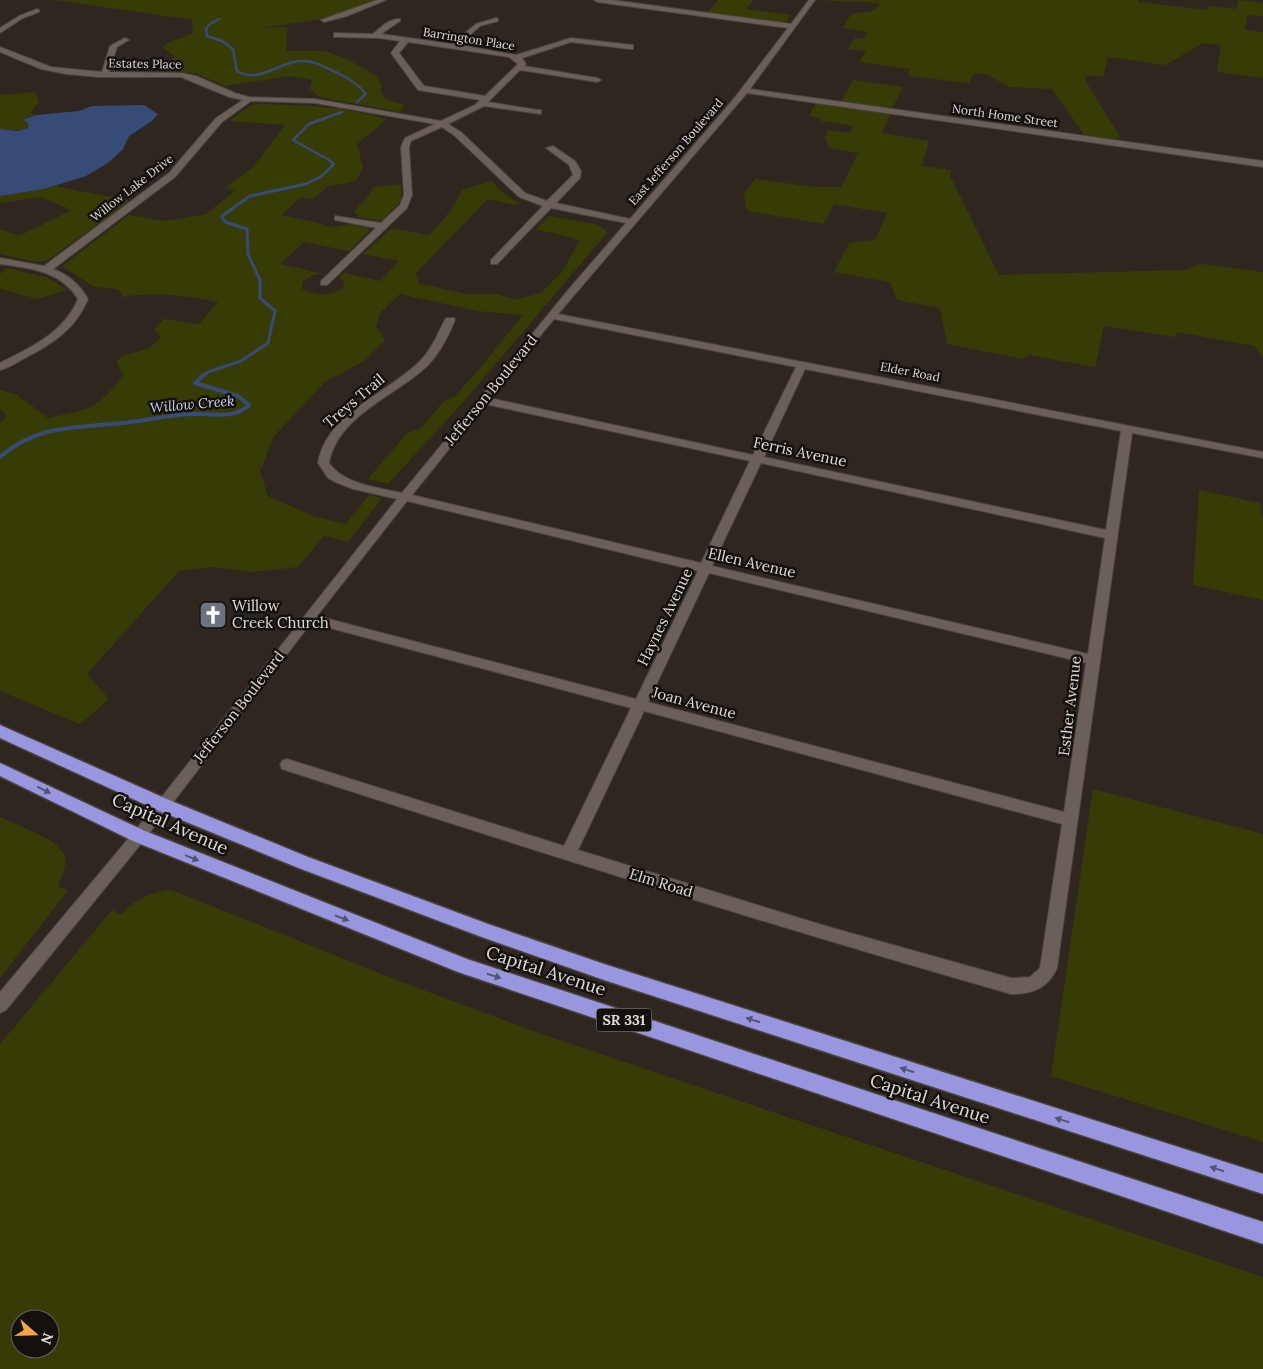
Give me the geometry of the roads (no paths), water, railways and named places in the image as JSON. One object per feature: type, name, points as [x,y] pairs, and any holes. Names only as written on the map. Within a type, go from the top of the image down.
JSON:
[{"type":"highway","name":"Capital Avenue","points":[[0,731],[162,805],[302,862],[485,931],[613,975],[1263,1184]]},
{"type":"highway","name":"Capital Avenue","points":[[0,769],[139,836],[464,966],[1263,1233]]},
{"type":"street","points":[[324,20],[345,15],[383,0]]},
{"type":"street","points":[[597,0],[792,26]]},
{"type":"street","name":"East Jefferson Boulevard","points":[[552,316],[744,90],[812,0]]},
{"type":"street","points":[[0,31],[21,17],[37,12]]},
{"type":"street","points":[[375,36],[388,25],[398,20]]},
{"type":"street","points":[[453,47],[478,25],[496,20]]},
{"type":"street","name":"Barrington Place","points":[[337,35],[375,36],[453,47],[516,57],[522,64],[520,68],[475,109],[412,138],[405,144],[408,199],[404,206],[382,226]]},
{"type":"street","points":[[105,74],[114,46],[124,40]]},
{"type":"street","points":[[406,40],[398,47],[395,53],[419,86],[429,91],[538,112]]},
{"type":"street","points":[[516,57],[571,40],[630,47]]},
{"type":"street","name":"Estates Place","points":[[0,50],[51,69],[105,74],[186,76],[232,95],[249,99],[316,101],[438,126],[511,195],[524,203],[630,225]]},
{"type":"street","points":[[520,68],[597,80]]},
{"type":"street","name":"North Home Street","points":[[744,90],[1263,164]]},
{"type":"street","name":"Willow Lake Drive","points":[[46,269],[172,175],[219,120],[249,99]]},
{"type":"street","points":[[494,262],[574,180],[577,173],[573,164],[550,148]]},
{"type":"street","points":[[338,218],[382,226]]},
{"type":"street","points":[[324,283],[382,226]]},
{"type":"street","points":[[0,260],[46,269],[62,276],[73,283],[83,299],[76,316],[58,334],[0,367]]},
{"type":"street","name":"Elder Road","points":[[552,316],[1263,455]]},
{"type":"street","name":"Jefferson Boulevard","points":[[0,1005],[139,836],[308,618],[482,400],[552,316]]},
{"type":"street","name":"Treys Trail","points":[[405,497],[337,478],[323,466],[323,455],[329,442],[356,415],[404,380],[430,358],[439,346],[450,320]]},
{"type":"street","name":"Haynes Avenue","points":[[568,855],[706,569],[802,364]]},
{"type":"street","name":"Ferris Avenue","points":[[482,400],[1111,535]]},
{"type":"street","name":"Esther Avenue","points":[[1038,983],[1046,975],[1049,968],[1127,429]]},
{"type":"street","name":"Ellen Avenue","points":[[405,497],[1093,660]]},
{"type":"street","name":"Joan Avenue","points":[[308,618],[1071,820]]},
{"type":"street","name":"Elm Road","points":[[287,764],[568,855],[900,955],[992,981],[1025,987],[1038,983]]},
{"type":"water","points":[[144,105],[158,114],[152,121],[129,136],[123,149],[108,163],[86,176],[44,189],[0,196],[0,129],[18,131],[28,128],[29,124],[23,120],[36,115],[79,111],[92,106]]},
{"type":"waterway","name":"Willow Creek","points":[[219,19],[210,24],[206,29],[207,36],[222,41],[233,49],[237,71],[253,75],[261,74],[293,62],[311,62],[338,73],[360,87],[366,94],[357,102]]},
{"type":"waterway","name":"Willow Creek","points":[[204,375],[241,361],[268,343],[275,311],[260,298],[260,280],[248,254],[247,229],[225,222],[222,216],[250,196],[306,184],[322,176],[334,164],[293,140],[309,124],[342,112]]},
{"type":"waterway","name":"Willow Creek","points":[[0,457],[14,446],[29,438],[58,429],[191,414],[222,415],[236,413],[249,405],[238,396],[195,383],[205,374]]},
{"type":"place","name":"Willow Creek Church","points":[[213,615]]}]
